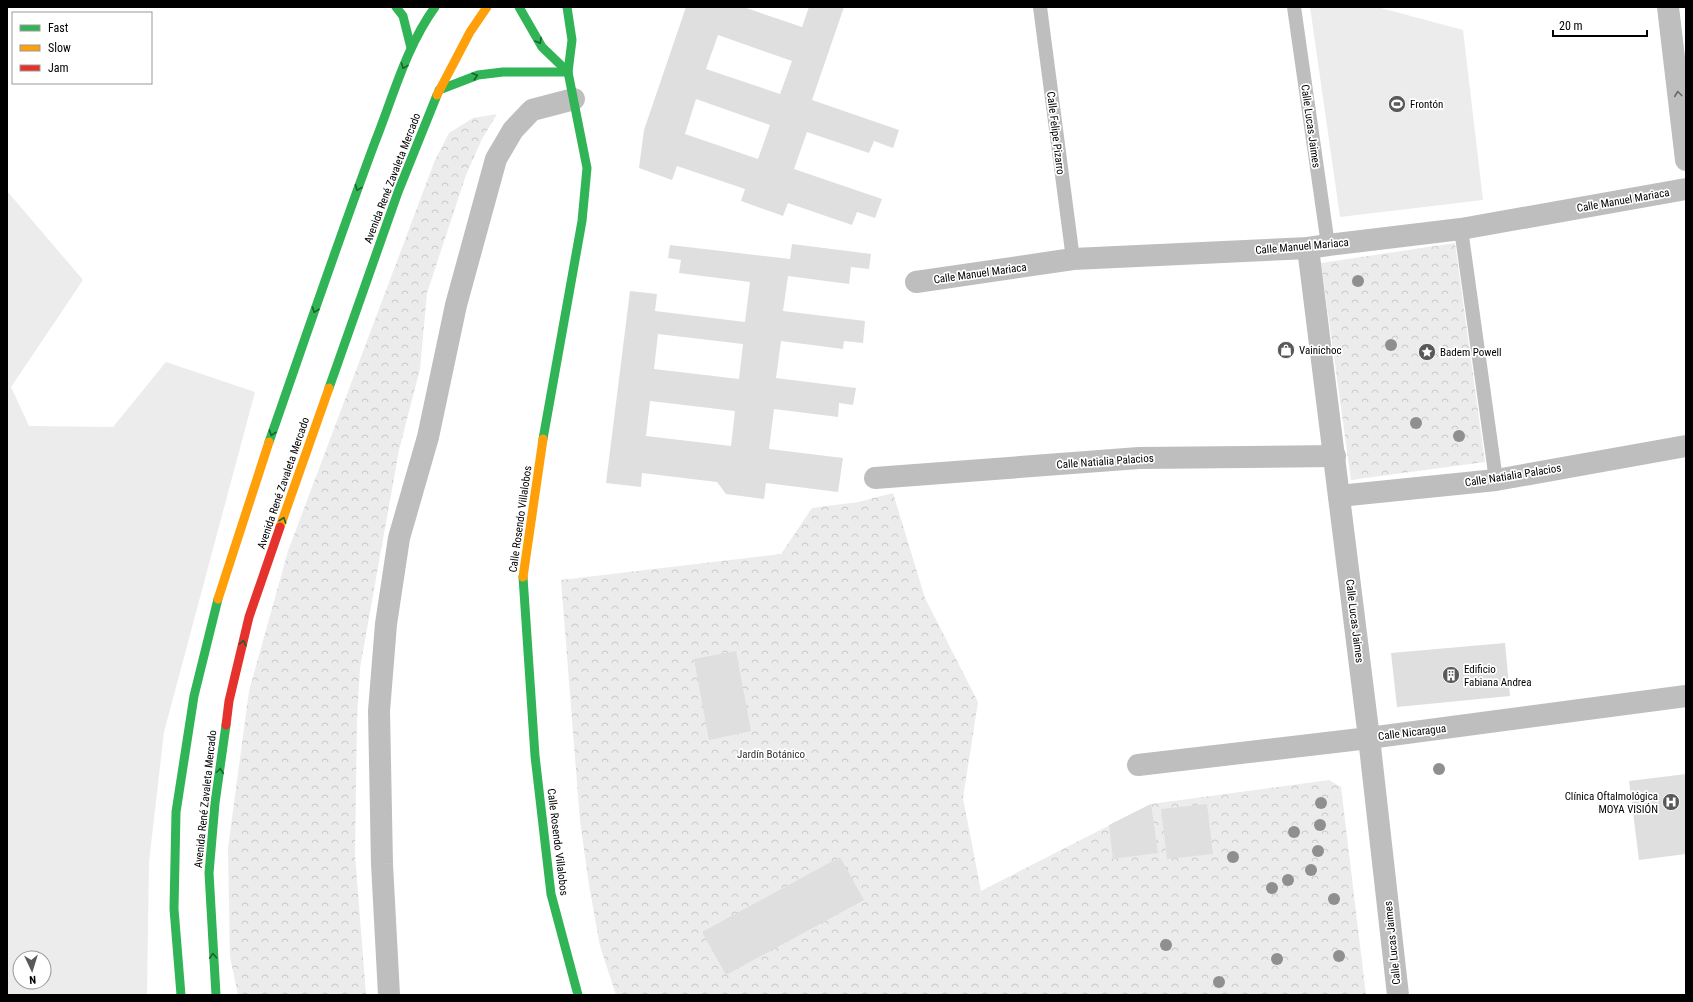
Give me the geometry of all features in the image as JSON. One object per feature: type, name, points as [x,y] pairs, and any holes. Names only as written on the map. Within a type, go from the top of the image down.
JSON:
[{"type":"main road","points":[[396,7],[404,16],[411,48]]},
{"type":"main road","points":[[180,995],[174,909],[176,812],[196,688],[216,606],[263,460],[344,225],[411,48],[435,7]]},
{"type":"main road","name":"Avenida René Zavaleta Mercado","points":[[216,995],[209,873],[215,804],[229,701],[249,617],[398,192],[439,90],[470,32],[487,7]]},
{"type":"main road","points":[[519,7],[542,47],[568,72]]},
{"type":"main road","name":"Calle Rosendo Villalobos","points":[[567,7],[572,40],[568,72],[587,168],[587,175],[582,221],[543,440],[523,574],[535,756],[551,894],[578,995]]},
{"type":"main road","points":[[439,90],[478,75],[503,72],[568,72]]},
{"type":"street","points":[[1668,7],[1686,160]]},
{"type":"street","points":[[389,995],[382,864],[379,711],[386,624],[400,538],[428,437],[456,305],[496,159],[512,130],[532,110],[574,99]]},
{"type":"street","name":"Calle Manuel Mariaca","points":[[916,282],[1072,259],[1318,246],[1461,229],[1686,189]]},
{"type":"street","name":"Calle Lucas Jaimes","points":[[1318,246],[1339,496],[1369,738],[1398,995]]},
{"type":"street","name":"Calle Natialia Palacios","points":[[1339,496],[1496,480],[1686,446]]},
{"type":"street","name":"Calle Natialia Palacios","points":[[874,478],[1140,458],[1335,456]]},
{"type":"street","name":"Calle Nicaragua","points":[[1138,765],[1369,738],[1686,696]]},
{"type":"lane","name":"Calle Felipe Pizarro","points":[[1040,7],[1072,259]]},
{"type":"lane","name":"Calle Lucas Jaimes","points":[[1294,7],[1318,246]]},
{"type":"lane","points":[[1461,229],[1496,480]]},
{"type":"green space","name":"Frontón","points":[[1310,7],[1377,7],[1463,30],[1483,200],[1340,217]]},
{"type":"green space","points":[[497,114],[482,139],[466,175],[427,293],[420,369],[399,450],[360,668],[357,721],[355,854],[366,995],[238,995],[230,957],[228,848],[249,691],[288,551],[435,160],[449,133],[473,118]]},
{"type":"green space","points":[[7,191],[83,280],[11,387],[29,426],[113,427],[166,362],[255,392],[164,732],[149,862],[147,995],[7,994]]},
{"type":"green space","points":[[1455,243],[1485,462],[1351,480],[1321,263]]},
{"type":"green space","name":"Jardín Botánico","points":[[893,493],[925,598],[978,702],[963,798],[981,891],[1151,804],[1329,780],[1341,787],[1366,995],[616,995],[600,946],[589,885],[580,821],[561,580],[781,554],[812,508],[858,502]]},
{"type":"building","points":[[686,7],[743,7],[802,27],[809,7],[844,7],[812,100],[899,130],[893,148],[874,141],[869,153],[807,132],[794,169],[882,199],[875,218],[857,212],[852,225],[788,203],[783,216],[741,201],[745,189],[677,166],[672,180],[639,168],[644,130]],"holes":[[[718,35],[792,61],[780,94],[706,69]],[[696,99],[770,125],[758,159],[685,134]]]},
{"type":"building","points":[[792,244],[871,254],[869,269],[851,267],[849,284],[788,276],[783,311],[865,321],[863,343],[844,341],[843,349],[781,341],[776,378],[856,388],[853,405],[839,403],[838,417],[774,409],[769,449],[843,458],[838,492],[766,483],[764,499],[726,494],[717,482],[642,473],[641,487],[606,483],[630,291],[657,294],[655,311],[745,322],[750,282],[679,273],[681,260],[668,258],[670,245],[790,259]],"holes":[[[658,334],[743,344],[739,379],[654,369]],[[650,401],[735,411],[731,446],[646,436]]]},
{"type":"building","name":"Edificio Fabiana Andrea","points":[[1505,643],[1510,696],[1397,707],[1391,653]]},
{"type":"building","points":[[736,651],[751,731],[709,740],[694,659]]},
{"type":"building","points":[[1686,774],[1686,854],[1639,860],[1629,781]]},
{"type":"building","points":[[1151,804],[1158,853],[1113,859],[1109,825]]},
{"type":"building","points":[[1207,804],[1213,854],[1167,859],[1161,809]]},
{"type":"building","points":[[840,857],[864,900],[726,975],[702,932]]},
{"type":"traffic: fast","points":[[396,7],[403,16],[411,48]]},
{"type":"traffic: fast","points":[[269,442],[348,217],[401,73],[416,39],[435,7]]},
{"type":"traffic: fast","points":[[519,7],[542,47],[568,72]]},
{"type":"traffic: fast","points":[[543,439],[582,221],[587,168],[568,72],[572,40],[567,7]]},
{"type":"traffic: fast","points":[[439,90],[478,75],[503,72],[568,72]]},
{"type":"traffic: fast","points":[[329,388],[398,192],[437,95]]},
{"type":"traffic: fast","points":[[523,577],[535,756],[551,894],[578,995]]},
{"type":"traffic: fast","points":[[181,995],[174,909],[176,812],[194,696],[218,599]]},
{"type":"traffic: fast","points":[[216,995],[209,873],[215,803],[226,725]]},
{"type":"traffic: slow","points":[[437,95],[470,32],[487,7]]},
{"type":"traffic: slow","points":[[280,527],[329,388]]},
{"type":"traffic: slow","points":[[523,577],[543,439]]},
{"type":"traffic: slow","points":[[218,599],[269,442]]},
{"type":"traffic: jam","points":[[226,725],[229,701],[249,617],[280,527]]},
{"type":"place","name":"Frontón","points":[[1397,104]]},
{"type":"place","name":"Vainichoc","points":[[1286,350]]},
{"type":"place","name":"Badem Powell","points":[[1427,352]]},
{"type":"place","name":"Edificio Fabiana Andrea","points":[[1451,675]]},
{"type":"place","name":"Clínica Oftalmológica MOYA VISIÓN","points":[[1671,802]]}]
